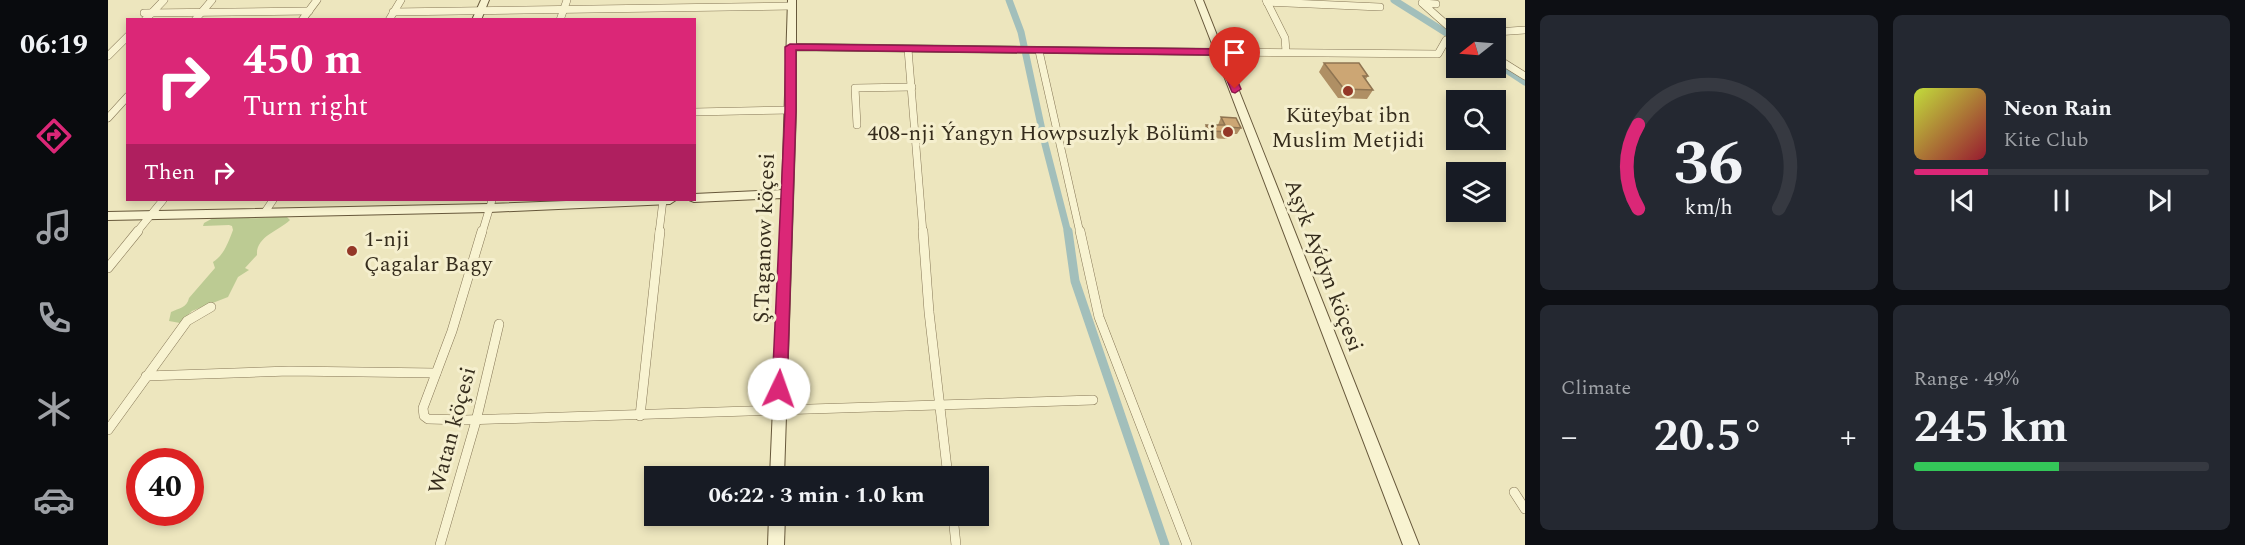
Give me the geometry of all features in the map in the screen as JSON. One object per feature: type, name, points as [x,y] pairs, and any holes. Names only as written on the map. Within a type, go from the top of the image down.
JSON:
[{"type":"street","points":[[147,15],[164,0]]},
{"type":"street","points":[[197,18],[212,0]]},
{"type":"street","points":[[304,18],[317,0]]},
{"type":"street","points":[[390,18],[401,0]]},
{"type":"street","points":[[478,16],[485,0]]},
{"type":"street","points":[[561,18],[567,0]]},
{"type":"street","name":"Aşyk Aýdyn köçesi","points":[[1199,0],[1411,545]]},
{"type":"street","points":[[1266,1],[1285,38],[1286,52]]},
{"type":"street","points":[[1266,1],[1380,7]]},
{"type":"street","points":[[393,12],[478,16],[564,10],[792,3]]},
{"type":"street","name":"Ş.Taganow köçesi","points":[[777,466],[791,110],[792,3]]},
{"type":"street","points":[[1436,4],[1422,3],[1446,23]]},
{"type":"street","points":[[147,15],[309,11]]},
{"type":"street","points":[[1506,33],[1525,30]]},
{"type":"street","points":[[1506,35],[1525,36]]},
{"type":"street","points":[[108,56],[126,38]]},
{"type":"street","points":[[790,47],[1438,54],[1446,40]]},
{"type":"street","points":[[908,48],[929,312],[947,466]]},
{"type":"street","points":[[1038,51],[1099,317],[1187,545]]},
{"type":"street","points":[[1506,64],[1525,76]]},
{"type":"street","points":[[857,125],[855,90],[857,87],[912,87]]},
{"type":"street","points":[[108,118],[112,110],[126,98]]},
{"type":"street","points":[[696,112],[791,110]]},
{"type":"street","points":[[696,198],[788,194]]},
{"type":"street","points":[[108,267],[162,201]]},
{"type":"street","points":[[265,212],[272,201]]},
{"type":"street","points":[[379,211],[384,201]]},
{"type":"street","points":[[108,216],[379,211],[491,204],[630,201]]},
{"type":"street","points":[[640,416],[663,201]]},
{"type":"street","points":[[491,204],[452,331],[423,408],[424,416],[428,419],[476,421],[557,416],[778,413],[1093,400]]},
{"type":"street","points":[[108,430],[112,418],[193,316],[211,307]]},
{"type":"street","name":"Watan köçesi","points":[[440,545],[476,421],[499,324]]},
{"type":"street","points":[[146,376],[289,371],[436,373]]},
{"type":"street","points":[[1514,492],[1525,509]]},
{"type":"street","points":[[776,545],[777,526]]},
{"type":"street","points":[[954,526],[956,545]]},
{"type":"green space","points":[[215,217],[287,217],[290,220],[264,238],[257,255],[245,268],[249,270],[238,277],[228,297],[192,311],[180,323],[169,321],[171,312],[186,304],[215,268],[213,262],[223,252],[233,230],[229,225],[203,226],[204,223]]},
{"type":"building","points":[[1324,63],[1359,63],[1368,76],[1363,76],[1373,90],[1344,89]]},
{"type":"building","points":[[1221,117],[1236,118],[1241,128],[1229,127],[1232,132],[1209,131],[1206,125],[1225,125]]},
{"type":"waterway","points":[[1009,0],[1021,32],[1045,144],[1068,233]]},
{"type":"waterway","points":[[1394,0],[1446,33]]},
{"type":"waterway","points":[[1506,70],[1525,82]]},
{"type":"waterway","points":[[1068,231],[1075,281],[1165,545]]},
{"type":"place","name":"Küteýbat ibn Muslim Metjidi","points":[[1348,91]]},
{"type":"place","name":"408-nji Ýangyn Howpsuzlyk Bölümi","points":[[1228,132]]},
{"type":"place","name":"1-nji Çagalar Bagy","points":[[352,251]]},
{"type":"route","points":[[779,389],[791,110],[790,47],[1220,52],[1235,89]]}]
